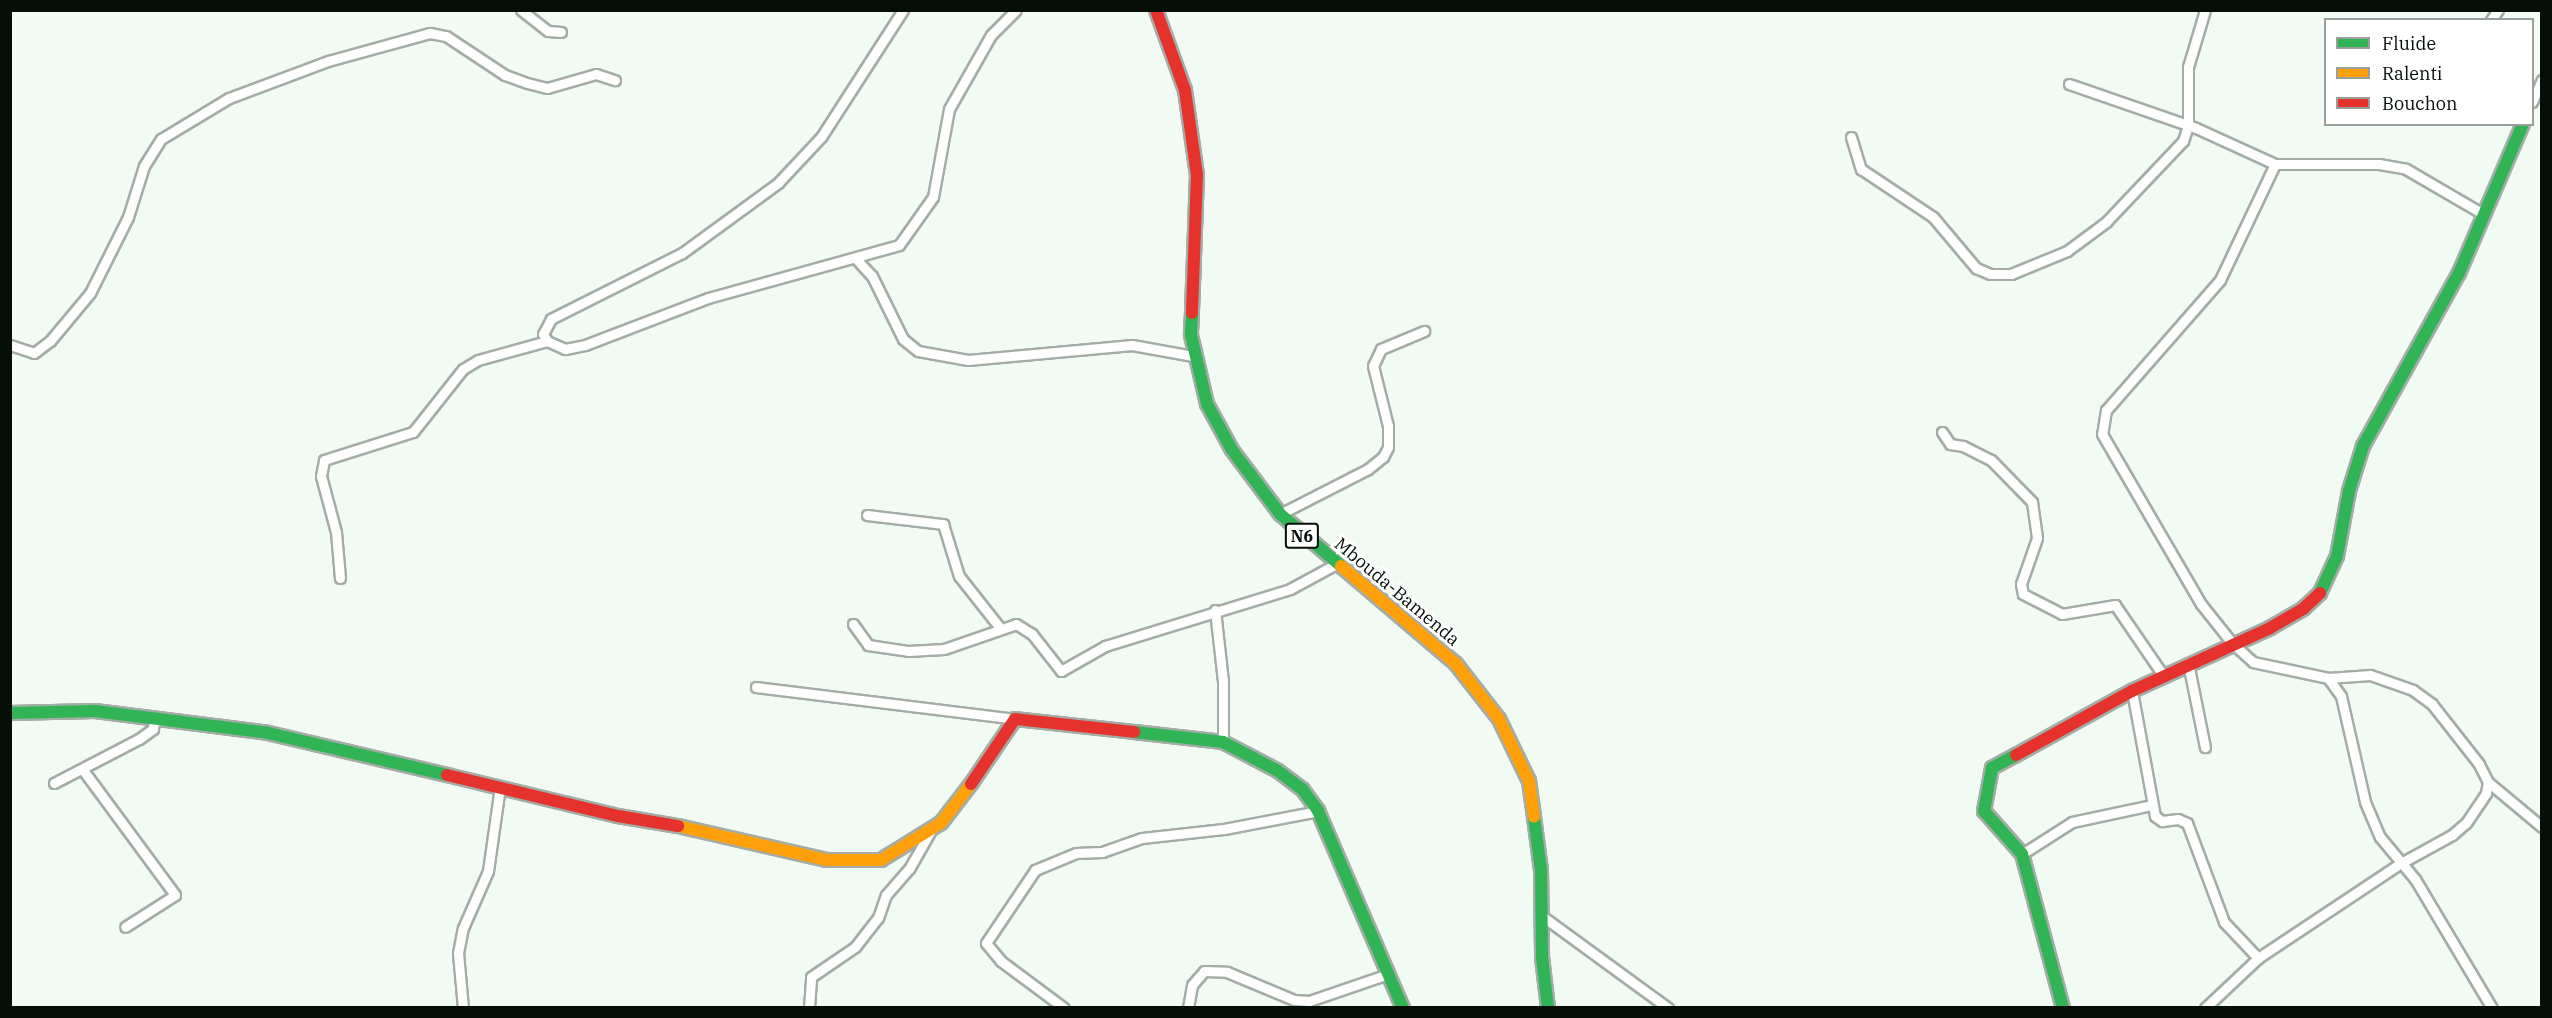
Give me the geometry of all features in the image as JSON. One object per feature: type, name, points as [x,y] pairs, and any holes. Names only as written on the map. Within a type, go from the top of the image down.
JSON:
[{"type":"main road","name":"Mbouda-Bamenda","points":[[1156,10],[1185,90],[1197,175],[1191,273],[1193,356],[1207,404],[1232,450],[1280,514],[1456,664],[1499,719],[1529,781],[1541,870],[1548,1007]]},
{"type":"main road","points":[[2063,1008],[2022,854],[1984,811],[1992,768],[2163,675],[2304,608],[2321,592],[2337,556],[2349,491],[2363,446],[2459,273],[2522,126]]},
{"type":"main road","points":[[10,713],[96,711],[182,719],[268,733],[618,816],[720,833],[826,860],[881,860],[930,832],[947,817],[1001,745],[1015,719],[1223,742],[1278,771],[1303,790],[1318,811],[1403,1008]]},
{"type":"street","points":[[521,10],[548,31],[561,32]]},
{"type":"street","points":[[903,10],[821,138],[778,183],[682,253],[551,319],[543,334],[547,341],[565,349],[585,345],[708,298],[857,260],[899,245],[925,212],[933,197],[949,109],[991,35],[1016,10]]},
{"type":"street","points":[[1851,137],[1861,169],[1933,217],[1976,268],[1990,274],[2011,274],[2067,250],[2106,222],[2171,157],[2183,141],[2188,126],[2185,84],[2205,10]]},
{"type":"street","points":[[10,345],[34,352],[50,341],[90,292],[128,217],[144,166],[161,139],[229,98],[328,61],[430,33],[446,36],[505,75],[527,83],[547,88],[596,74],[615,80]]},
{"type":"street","points":[[2534,97],[2541,80]]},
{"type":"street","points":[[2069,84],[2188,126],[2275,164],[2391,165],[2434,184],[2485,215]]},
{"type":"street","points":[[2275,164],[2220,280],[2106,410],[2103,434],[2201,604],[2232,643],[2253,662],[2328,678],[2370,675],[2413,690],[2448,723],[2488,782],[2541,827]]},
{"type":"street","points":[[857,260],[872,276],[903,339],[918,351],[968,360],[1132,345],[1193,356]]},
{"type":"street","points":[[1280,514],[1368,469],[1383,457],[1388,447],[1388,426],[1373,366],[1382,349],[1424,331]]},
{"type":"street","points":[[340,578],[336,532],[321,476],[324,459],[413,432],[462,369],[478,360],[547,341]]},
{"type":"street","points":[[1942,432],[1950,444],[1963,446],[1991,460],[2032,502],[2037,538],[2022,584],[2023,594],[2069,615],[2108,603],[2115,605],[2163,675]]},
{"type":"street","points":[[867,515],[942,524],[959,576],[1000,628]]},
{"type":"street","points":[[853,624],[868,645],[908,651],[944,649],[974,642],[1000,628],[1016,624],[1024,628],[1061,671],[1105,646],[1215,610],[1290,589],[1336,564]]},
{"type":"street","points":[[1215,610],[1223,681],[1223,742]]},
{"type":"street","points":[[2188,663],[2205,747]]},
{"type":"street","points":[[2328,678],[2341,696],[2365,802],[2380,837],[2401,863],[2492,1008]]},
{"type":"street","points":[[756,687],[1015,719]]},
{"type":"street","points":[[2132,691],[2152,805],[2157,819],[2178,819],[2187,823],[2224,922],[2258,958]]},
{"type":"street","points":[[54,783],[139,740],[153,729],[154,721],[182,719]]},
{"type":"street","points":[[83,770],[175,895],[125,927]]},
{"type":"street","points":[[2205,1008],[2258,958],[2401,863],[2466,823],[2488,782]]},
{"type":"street","points":[[463,1008],[459,953],[463,928],[488,871],[500,788]]},
{"type":"street","points":[[2022,854],[2072,822],[2152,805]]},
{"type":"street","points":[[1064,1007],[1001,961],[986,943],[1035,870],[1076,853],[1102,852],[1142,838],[1224,829],[1318,811]]},
{"type":"street","points":[[809,1008],[811,977],[855,947],[930,832]]},
{"type":"street","points":[[1542,916],[1668,1008]]},
{"type":"street","points":[[1189,1006],[1191,985],[1204,971],[1227,972],[1294,1000],[1309,1001],[1388,974]]},
{"type":"traffic: fast","points":[[2320,593],[2337,556],[2349,491],[2363,446],[2459,273],[2522,126]]},
{"type":"traffic: fast","points":[[1192,313],[1191,335],[1207,404],[1232,450],[1280,514],[1341,566]]},
{"type":"traffic: fast","points":[[10,713],[95,711],[268,733],[447,775]]},
{"type":"traffic: fast","points":[[1134,732],[1223,742],[1278,771],[1303,790],[1318,811],[1403,1008]]},
{"type":"traffic: fast","points":[[2016,755],[1992,768],[1984,811],[2022,854],[2063,1008]]},
{"type":"traffic: fast","points":[[1534,817],[1541,870],[1542,957],[1548,1008]]},
{"type":"traffic: slow","points":[[1341,566],[1456,664],[1499,719],[1529,781],[1534,817]]},
{"type":"traffic: slow","points":[[678,826],[826,860],[881,860],[941,823],[971,784]]},
{"type":"traffic: jam","points":[[1156,10],[1185,90],[1197,175],[1192,313]]},
{"type":"traffic: jam","points":[[2016,755],[2132,691],[2270,628],[2304,608],[2320,593]]},
{"type":"traffic: jam","points":[[971,784],[1015,719],[1134,732]]},
{"type":"traffic: jam","points":[[447,775],[618,816],[678,826]]}]
